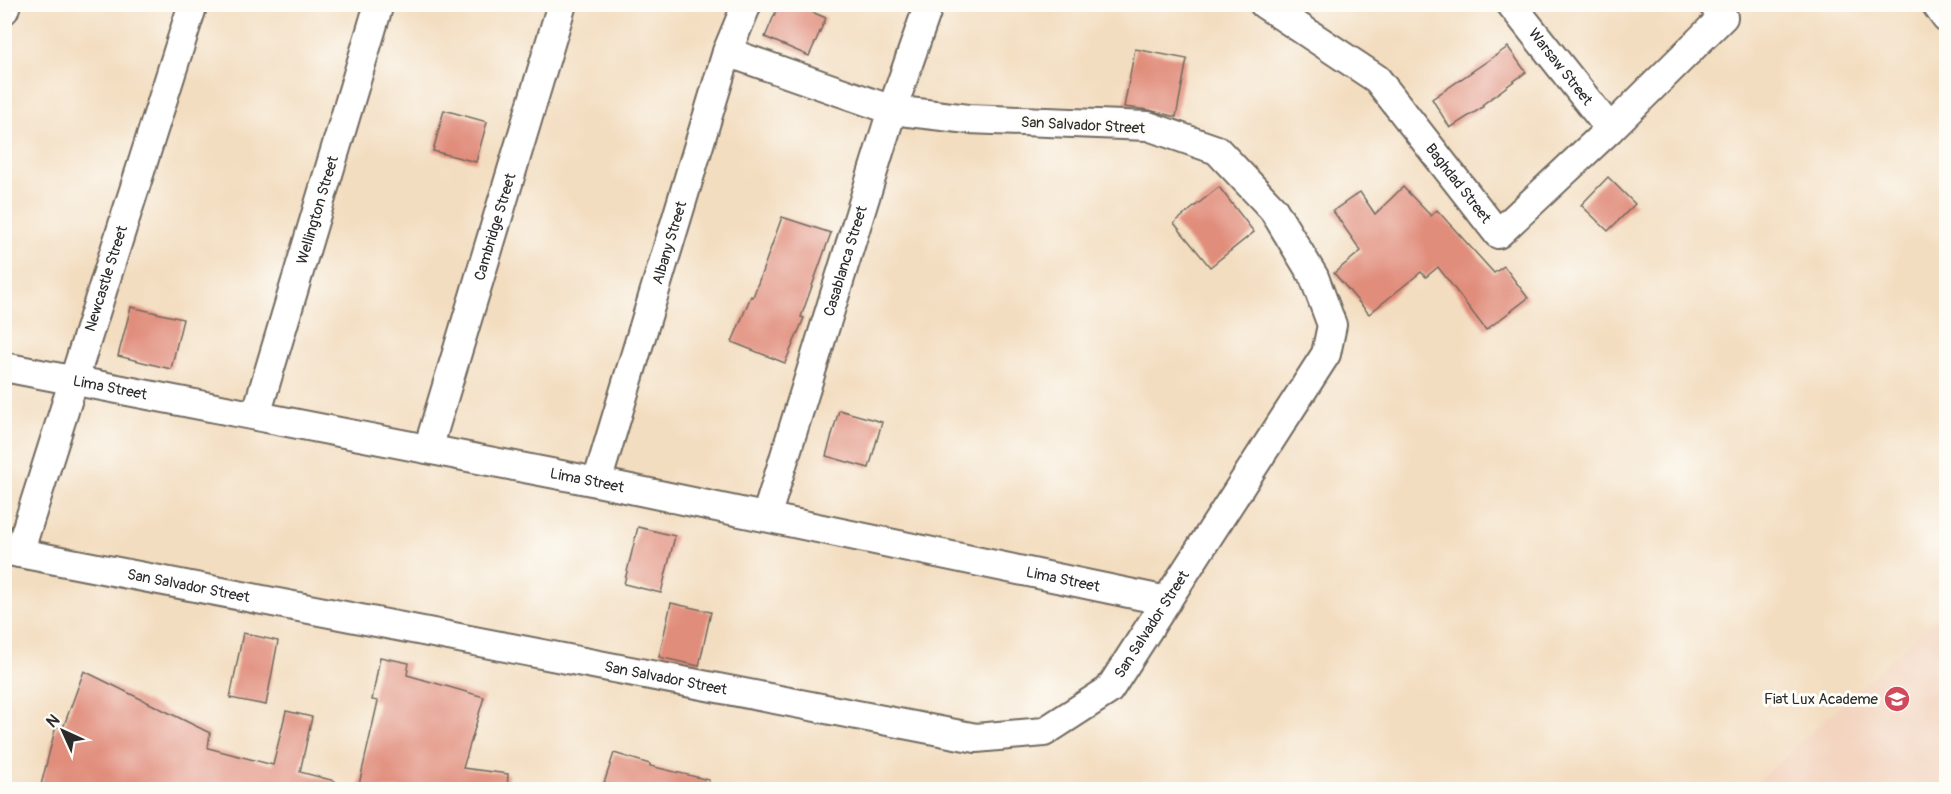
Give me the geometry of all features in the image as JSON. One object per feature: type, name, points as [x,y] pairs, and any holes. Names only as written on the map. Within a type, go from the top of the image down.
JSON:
[{"type":"street","points":[[4,10],[6,4]]},
{"type":"street","name":"Newcastle Street","points":[[12,551],[73,379],[193,4]]},
{"type":"street","name":"Wellington Street","points":[[256,415],[379,4]]},
{"type":"street","name":"Cambridge Street","points":[[428,449],[562,4]]},
{"type":"street","name":"Albany Street","points":[[597,482],[727,52],[747,4]]},
{"type":"street","name":"Casablanca Street","points":[[766,517],[892,110],[929,4]]},
{"type":"street","name":"Baghdad Street","points":[[1264,4],[1377,79],[1498,234],[1610,129],[1718,11]]},
{"type":"street","name":"Warsaw Street","points":[[1511,4],[1610,129]]},
{"type":"street","points":[[1936,4],[1947,18]]},
{"type":"street","name":"San Salvador Street","points":[[12,551],[976,738],[1044,732],[1109,690],[1326,354],[1332,325],[1314,277],[1273,209],[1217,150],[1148,126],[968,120],[892,110],[727,52]]},
{"type":"street","name":"Lima Street","points":[[4,367],[597,482],[1167,600]]},
{"type":"shaded area","name":"Fiat Lux Academe","points":[[1946,608],[1946,789],[1750,789]]},
{"type":"building","points":[[779,4],[793,4],[826,18],[809,56],[765,37]]},
{"type":"building","points":[[1508,47],[1526,72],[1482,105],[1483,107],[1450,128],[1432,99]]},
{"type":"building","points":[[1135,49],[1187,59],[1176,117],[1124,107]]},
{"type":"building","points":[[444,110],[487,122],[476,162],[433,151]]},
{"type":"building","points":[[1608,177],[1635,204],[1608,231],[1581,205]]},
{"type":"building","points":[[1219,187],[1254,232],[1210,267],[1174,223]]},
{"type":"building","points":[[1403,187],[1431,216],[1437,210],[1494,273],[1504,266],[1528,298],[1486,330],[1438,267],[1426,277],[1421,272],[1369,314],[1334,273],[1361,251],[1333,211],[1360,192],[1375,214]]},
{"type":"building","points":[[782,217],[831,233],[801,317],[804,318],[785,363],[732,342],[751,296],[753,297]]},
{"type":"building","points":[[131,307],[183,319],[171,369],[118,356]]},
{"type":"building","points":[[839,410],[882,422],[869,468],[826,456]]},
{"type":"building","points":[[638,527],[675,536],[661,593],[624,584]]},
{"type":"building","points":[[671,603],[711,612],[699,666],[659,657]]},
{"type":"building","points":[[243,633],[278,641],[266,705],[230,698]]},
{"type":"building","points":[[380,657],[409,663],[407,675],[484,697],[463,768],[508,774],[507,789],[358,789],[378,701],[372,700]]},
{"type":"building","points":[[84,671],[210,733],[208,748],[273,765],[286,711],[312,717],[300,772],[335,781],[334,789],[40,789],[56,726],[63,728]]},
{"type":"building","points":[[614,753],[650,764],[650,766],[709,780],[708,789],[602,789]]},
{"type":"place","name":"Fiat Lux Academe","points":[[1897,699]]}]
